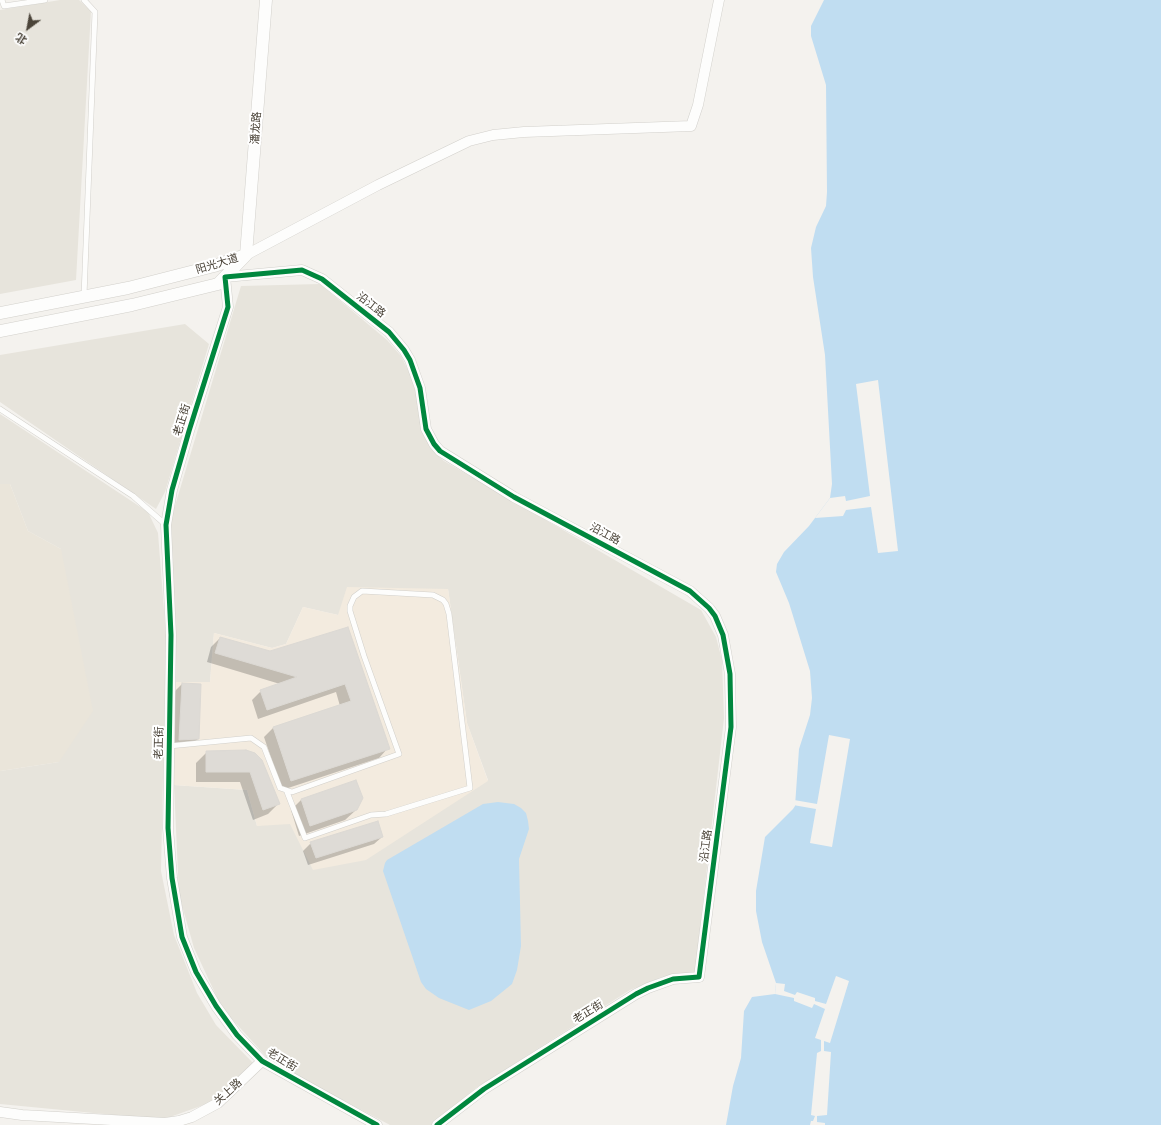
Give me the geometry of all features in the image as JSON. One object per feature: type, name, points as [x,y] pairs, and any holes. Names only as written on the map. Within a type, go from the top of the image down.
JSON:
[{"type":"street","name":"潘龙路","points":[[246,255],[266,0]]},
{"type":"street","points":[[246,255],[385,182],[469,141],[493,135],[524,132],[691,126],[698,105],[719,0]]},
{"type":"street","name":"阳光大道","points":[[0,313],[171,278],[246,255]]},
{"type":"street","name":"阳光大道","points":[[0,331],[87,315],[218,284],[246,255]]},
{"type":"street","name":"沿江路","points":[[225,277],[302,270],[322,279],[389,332],[404,350],[410,360],[420,388],[426,429],[434,444],[440,451],[514,497],[690,591],[703,602],[715,616],[723,634],[727,654],[731,692],[731,715],[699,977]]},
{"type":"street","name":"老正街","points":[[225,277],[228,307],[180,461],[172,490],[166,525],[171,635],[168,828],[172,878],[182,936],[196,972],[216,1006],[237,1035],[262,1061],[377,1125]]},
{"type":"street","name":"老正街","points":[[437,1125],[484,1088],[636,994],[673,979],[699,977]]},
{"type":"street","name":"关上路","points":[[0,1112],[22,1115],[165,1123],[178,1121],[192,1117],[218,1103],[262,1061]]},
{"type":"lane","points":[[2,0],[4,6],[45,0]]},
{"type":"lane","points":[[84,0],[95,12],[84,297]]},
{"type":"lane","points":[[0,409],[133,496],[166,525]]},
{"type":"lane","points":[[169,746],[251,738],[264,747],[280,788],[287,792],[292,792],[399,754],[350,611],[352,601],[354,597],[362,591],[433,595],[443,600],[449,614],[470,788],[386,814],[371,815],[305,838],[287,792]]},
{"type":"shaded area","points":[[60,0],[79,0],[91,11],[76,280],[0,294],[0,10]]},
{"type":"shaded area","points":[[320,284],[387,340],[401,356],[414,382],[421,428],[437,455],[444,461],[701,610],[716,637],[722,660],[724,718],[695,972],[662,977],[630,990],[476,1088],[432,1125],[390,1125],[271,1062],[222,1008],[194,948],[179,895],[174,785],[247,790],[257,826],[488,780],[467,723],[448,589],[338,615],[303,607],[286,644],[272,648],[214,633],[210,682],[175,682],[171,519],[241,286]]},
{"type":"shaded area","points":[[185,324],[209,344],[165,492],[156,509],[0,402],[0,355]]},
{"type":"shaded area","points":[[0,414],[148,512],[158,533],[166,636],[161,871],[174,935],[197,993],[216,1025],[253,1063],[212,1102],[170,1117],[156,1119],[0,1104],[0,771],[59,762],[61,549],[28,531],[10,484],[0,484]]},
{"type":"shaded area","points":[[0,484],[10,484],[28,531],[61,549],[93,711],[59,762],[0,771]]},
{"type":"shaded area","points":[[347,587],[448,589],[467,723],[488,781],[366,860],[313,870],[290,824],[257,826],[247,790],[174,785],[175,682],[210,682],[214,633],[272,648],[286,644],[303,607],[338,615]]},
{"type":"water","points":[[824,0],[1161,0],[1161,1125],[726,1125],[733,1086],[741,1058],[744,1011],[752,997],[775,994],[776,983],[762,942],[756,911],[756,891],[765,837],[795,806],[799,749],[810,715],[812,698],[810,671],[789,603],[776,572],[777,564],[784,552],[809,526],[830,498],[832,484],[825,355],[813,277],[811,248],[816,227],[826,206],[827,192],[826,85],[811,36],[811,26]]},
{"type":"water","points":[[498,802],[514,804],[521,808],[526,813],[528,821],[529,829],[519,859],[521,946],[517,970],[512,984],[491,1001],[469,1010],[439,998],[426,989],[421,982],[383,871],[387,860],[483,804]]},
{"type":"pier","points":[[878,380],[898,551],[878,553],[871,507],[846,510],[843,516],[815,518],[830,498],[845,496],[846,501],[870,496],[856,384]]},
{"type":"pier","points":[[829,735],[850,739],[832,847],[810,843],[816,809],[793,805],[794,800],[817,804]]},
{"type":"pier","points":[[836,976],[849,981],[830,1043],[824,1041],[824,1051],[831,1052],[827,1115],[817,1116],[817,1122],[825,1123],[825,1125],[810,1125],[815,1116],[811,1115],[817,1053],[821,1051],[821,1040],[815,1038],[825,1009],[814,1004],[812,1008],[794,1001],[794,998],[775,994],[776,983],[785,984],[784,991],[795,995],[797,992],[815,998],[815,1001],[826,1004]]},
{"type":"building","points":[[348,627],[390,749],[291,781],[273,727],[351,701],[345,684],[267,710],[260,690],[297,677],[215,653],[220,637],[270,651]]},
{"type":"building","points":[[182,683],[201,684],[199,739],[179,740]]},
{"type":"building","points":[[246,750],[255,753],[262,760],[280,804],[263,810],[250,772],[206,772],[206,751]]},
{"type":"building","points":[[356,780],[363,798],[357,810],[310,826],[301,799]]},
{"type":"building","points":[[378,821],[383,837],[316,858],[310,842]]},
{"type":"cycle path","points":[[377,1125],[262,1061],[237,1035],[216,1006],[196,972],[182,937],[172,878],[168,828],[171,635],[166,525],[172,490],[228,307],[225,277],[302,270],[322,279],[389,332],[404,350],[410,360],[420,388],[426,429],[434,444],[440,451],[514,497],[690,591],[709,608],[715,616],[723,635],[730,674],[731,727],[699,977],[673,979],[636,994],[484,1089],[437,1125]]}]
